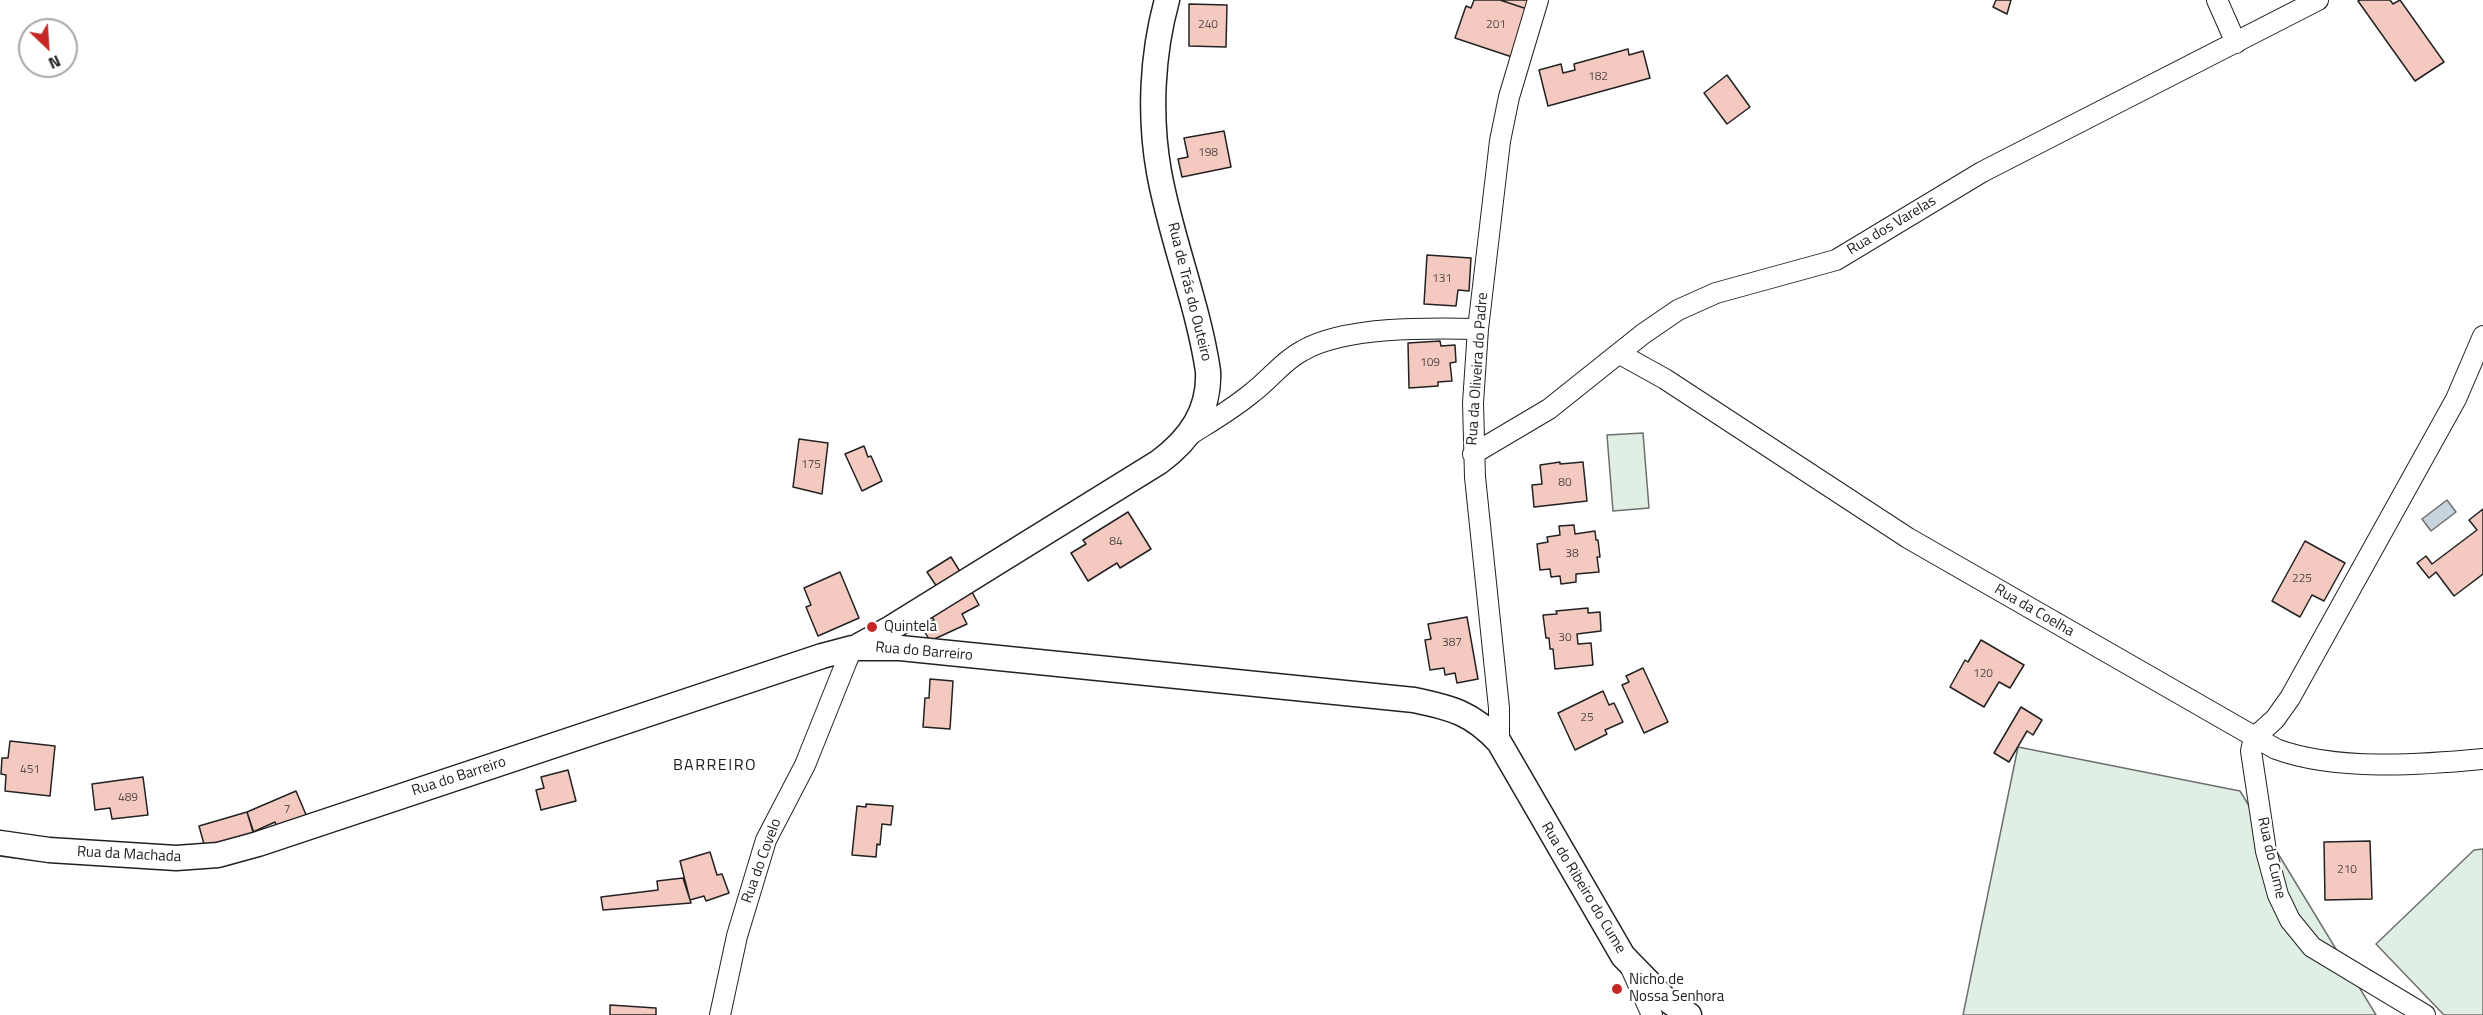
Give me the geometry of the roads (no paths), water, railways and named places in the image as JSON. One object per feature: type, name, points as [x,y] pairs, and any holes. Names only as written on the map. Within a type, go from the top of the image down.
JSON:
[{"type":"street","name":"Rua de Trás do Outeiro","points":[[852,648],[891,628],[1169,454],[1188,436],[1203,409],[1209,383],[1208,371],[1159,174],[1156,153],[1154,96],[1157,53],[1167,0]]},
{"type":"street","name":"Rua da Oliveira do Padre","points":[[1499,742],[1499,708],[1473,454],[1472,411],[1479,329],[1503,126],[1538,0]]},
{"type":"street","points":[[2217,0],[2236,43]]},
{"type":"street","name":"Rua dos Varelas","points":[[1473,454],[1549,409],[1661,321],[1698,299],[1716,292],[1836,260],[1982,172],[2318,0]]},
{"type":"street","points":[[1188,436],[1247,397],[1291,358],[1318,344],[1359,334],[1387,331],[1479,329]]},
{"type":"street","points":[[2254,738],[2275,719],[2285,705],[2452,407],[2483,336]]},
{"type":"street","name":"Rua da Coelha","points":[[1620,354],[1695,398],[1908,538],[2254,738],[2292,755],[2343,762],[2407,764],[2483,759]]},
{"type":"street","name":"Rua do Barreiro","points":[[258,844],[822,656],[852,648],[900,648],[1414,700],[1461,713],[1482,724],[1499,742]]},
{"type":"street","name":"Rua do Covelo","points":[[720,1015],[737,936],[766,840],[805,765],[852,648]]},
{"type":"street","name":"Rua do Cume","points":[[2254,738],[2251,758],[2266,851],[2278,895],[2290,920],[2312,947],[2425,1015]]},
{"type":"street","name":"Rua do Ribeiro do Cume","points":[[1499,742],[1603,924],[1628,962],[1664,997],[1689,1015]]},
{"type":"street","name":"Rua da Machada","points":[[0,843],[49,850],[176,858],[218,855],[258,844]]},
{"type":"street","points":[[1628,962],[1652,1015]]},
{"type":"place","name":"Quintela","points":[[872,627]]},
{"type":"place","name":"Nicho de Nossa Senhora","points":[[1617,989]]},
{"type":"district","name":"BARREIRO","points":[[715,766]]}]
